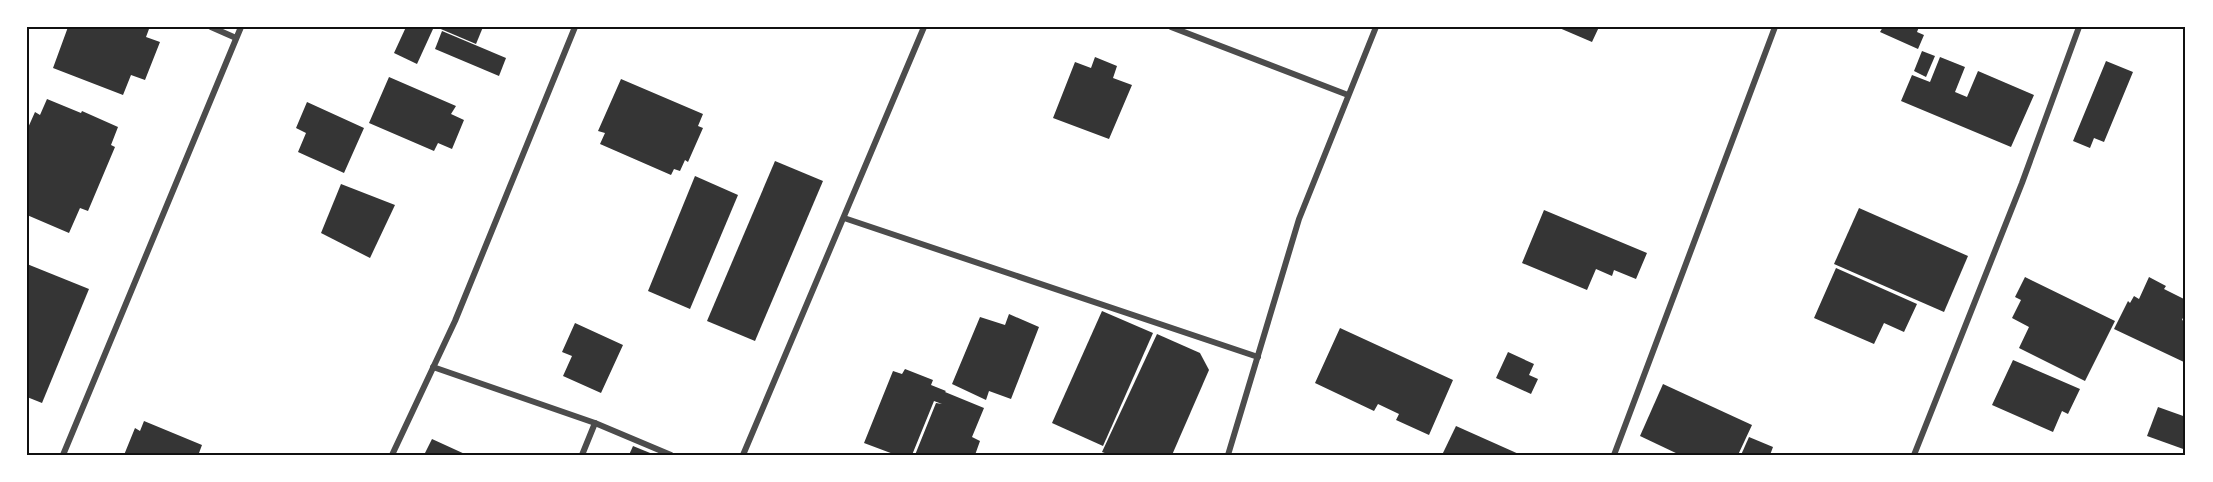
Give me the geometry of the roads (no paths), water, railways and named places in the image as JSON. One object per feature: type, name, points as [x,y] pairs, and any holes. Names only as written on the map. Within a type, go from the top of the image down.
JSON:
[{"type":"street","points":[[211,27],[236,38]]},
{"type":"street","points":[[63,455],[241,27]]},
{"type":"street","points":[[392,455],[455,321],[575,27]]},
{"type":"street","points":[[743,455],[924,27]]},
{"type":"street","points":[[1171,27],[1348,95]]},
{"type":"street","points":[[1228,455],[1299,219],[1376,27]]},
{"type":"street","points":[[1614,455],[1774,27]]},
{"type":"street","points":[[1914,455],[2022,183],[2079,27]]},
{"type":"street","points":[[844,218],[1258,357]]},
{"type":"street","points":[[433,367],[595,423],[671,455]]},
{"type":"street","points":[[582,455],[595,423]]}]
